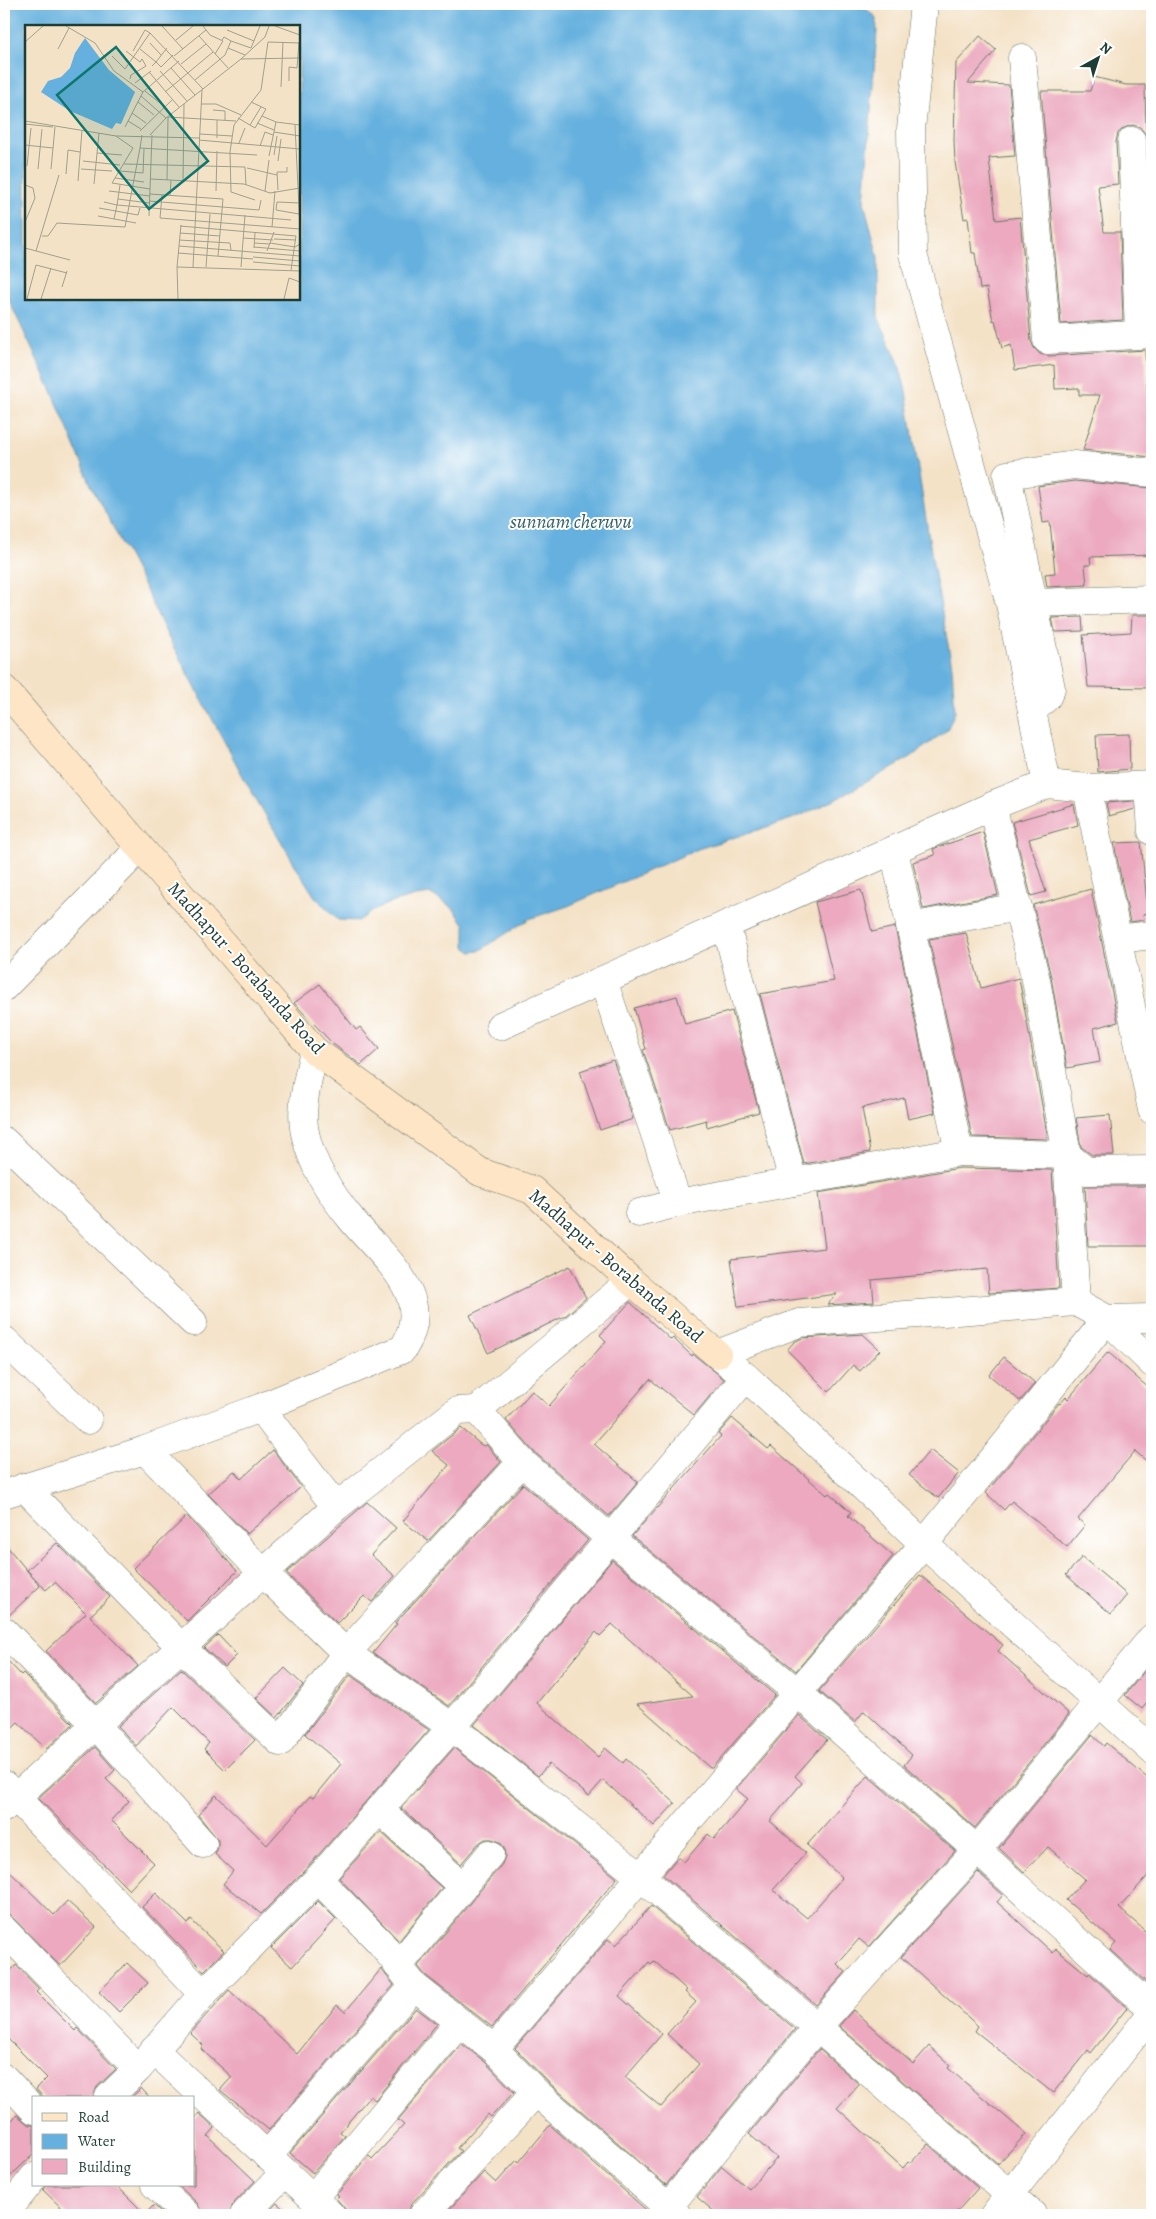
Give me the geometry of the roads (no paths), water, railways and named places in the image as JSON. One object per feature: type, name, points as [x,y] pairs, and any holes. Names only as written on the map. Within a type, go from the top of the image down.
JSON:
[{"type":"street","points":[[924,4],[911,128],[913,254],[1010,604],[1047,784]]},
{"type":"street","points":[[1022,58],[1046,340],[1146,334],[1132,141]]},
{"type":"street","points":[[1032,710],[1047,697],[1051,688],[1006,475],[1074,465],[1152,473]]},
{"type":"street","points":[[1034,603],[1152,599]]},
{"type":"street","name":"Madhapur - Borabanda Road","points":[[4,689],[318,1052],[480,1172],[532,1190],[631,1281],[717,1354],[799,1323],[1076,1302]]},
{"type":"street","points":[[500,1026],[992,806],[1047,784],[1086,788],[1151,785],[1152,831]]},
{"type":"street","points":[[1086,788],[1152,1110]]},
{"type":"street","points":[[992,806],[1036,980],[1067,1155],[1076,1302],[1107,1319],[1152,1363]]},
{"type":"street","points":[[4,987],[140,848]]},
{"type":"street","points":[[894,850],[959,1152]]},
{"type":"street","points":[[910,927],[1018,907]]},
{"type":"street","points":[[726,925],[793,1182]]},
{"type":"street","points":[[1118,939],[1152,934]]},
{"type":"street","points":[[603,980],[678,1203]]},
{"type":"street","points":[[318,1052],[303,1120],[306,1138],[320,1171],[337,1200],[404,1281],[412,1298],[414,1320],[410,1338],[404,1349],[260,1408],[146,1450],[14,1490],[280,1742],[346,1653],[522,1462]]},
{"type":"street","points":[[4,1141],[193,1322]]},
{"type":"street","points":[[639,1213],[678,1203],[959,1152],[1067,1155],[1086,1171],[1152,1170]]},
{"type":"street","points":[[203,1994],[8,1797],[182,1648],[336,1507],[457,1411],[477,1410],[631,1281]]},
{"type":"street","points":[[494,2049],[924,1544],[1107,1319],[1152,1318]]},
{"type":"street","points":[[4,1340],[88,1420]]},
{"type":"street","points":[[717,1354],[746,1377],[924,1544],[1152,1750]]},
{"type":"street","points":[[110,2096],[146,2059],[203,1994],[318,1879],[452,1728],[746,1377]]},
{"type":"street","points":[[260,1408],[336,1507]]},
{"type":"street","points":[[477,1410],[522,1462],[611,1539],[798,1693],[977,1850],[1152,2011],[1003,2205]]},
{"type":"street","points":[[146,1450],[264,1574],[346,1653],[452,1728],[641,1877],[818,2027],[1003,2205],[1033,2215]]},
{"type":"street","points":[[4,1631],[94,1724],[203,1844]]},
{"type":"street","points":[[318,1879],[380,1942],[406,1976],[459,2023],[494,2049],[536,2092],[673,2211],[818,2027],[977,1850],[1152,1638]]},
{"type":"street","points":[[380,1809],[463,1888]]},
{"type":"street","points":[[244,2215],[276,2164],[406,1976],[463,1888],[490,1854]]},
{"type":"street","points":[[4,1930],[146,2059],[192,2096]]},
{"type":"street","points":[[195,2099],[276,2164],[322,2207],[459,2023]]},
{"type":"street","points":[[4,2078],[32,2108]]},
{"type":"street","points":[[423,2215],[536,2092]]},
{"type":"street","points":[[12,2212],[32,2180]]},
{"type":"street","points":[[156,2186],[188,2215]]},
{"type":"water","name":"sunnam cheruvu","points":[[4,4],[861,4],[875,16],[877,24],[864,202],[878,257],[878,317],[898,361],[906,391],[933,564],[952,666],[955,712],[947,730],[911,757],[833,801],[795,818],[698,849],[568,906],[529,919],[479,951],[471,952],[465,946],[465,925],[453,908],[431,894],[390,903],[358,921],[338,920],[315,897],[246,782],[166,633],[145,588],[91,485],[52,391],[4,290]]}]
